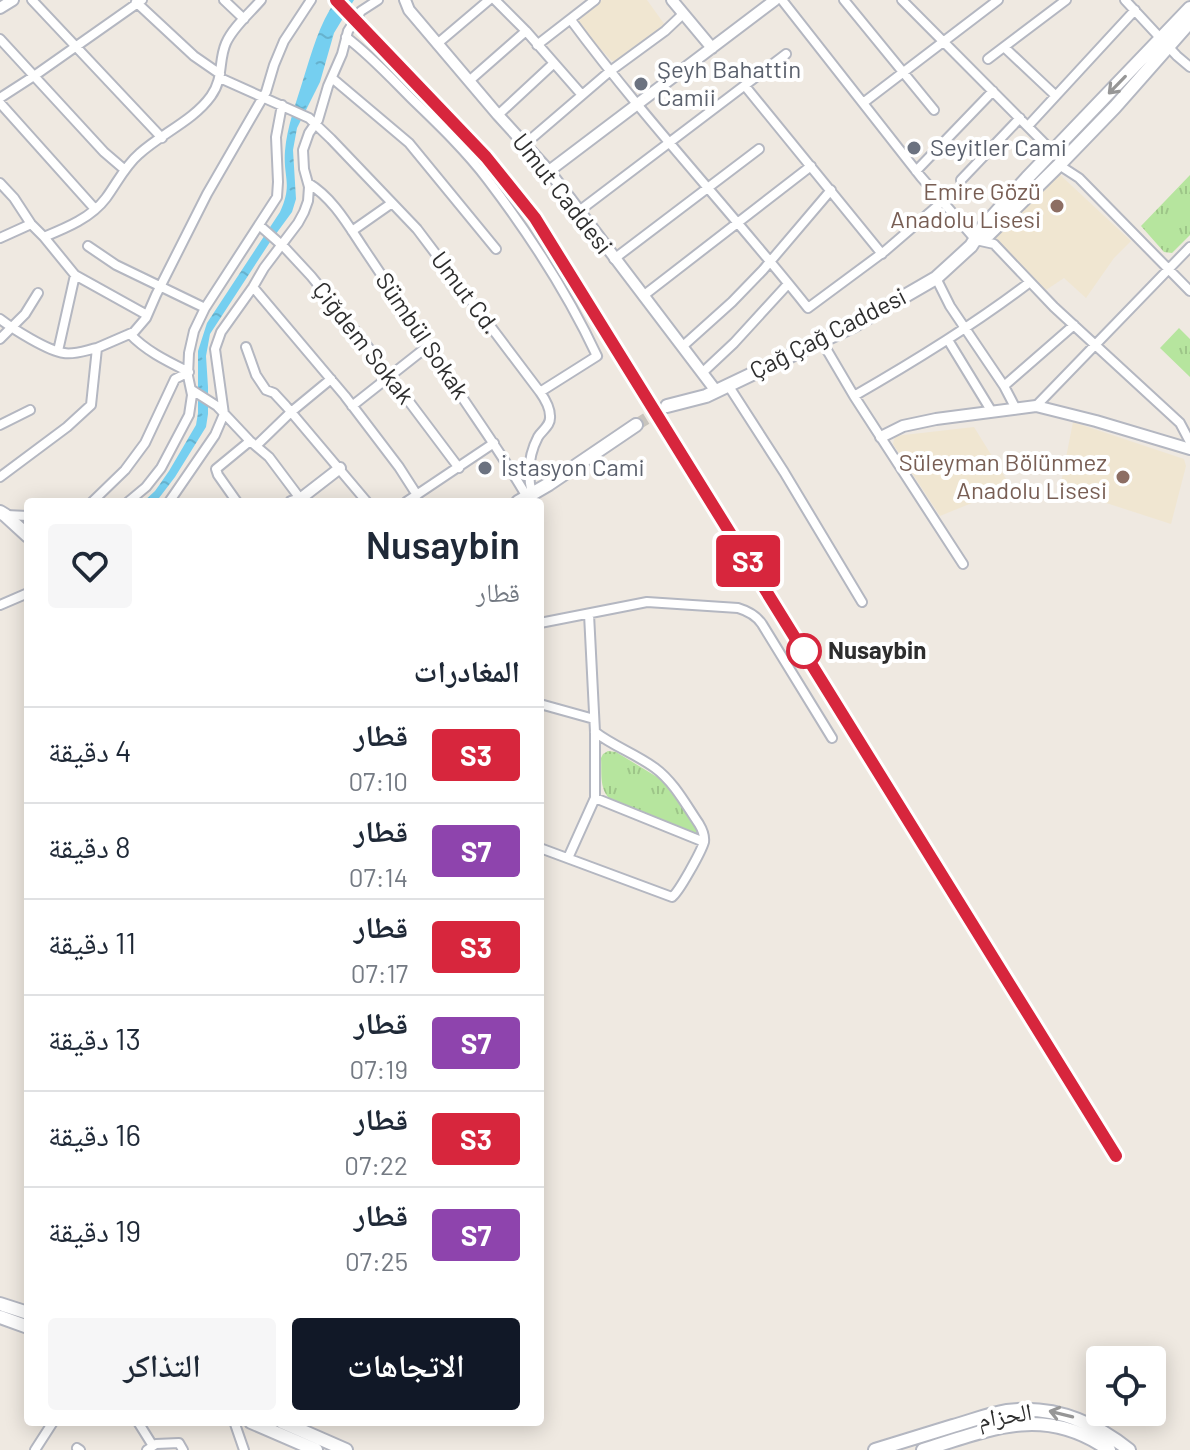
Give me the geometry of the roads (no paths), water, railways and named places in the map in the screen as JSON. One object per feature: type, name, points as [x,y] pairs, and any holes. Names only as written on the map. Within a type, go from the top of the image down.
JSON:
[{"type":"main road","points":[[976,240],[989,234],[1115,107],[1190,8]]},
{"type":"main road","points":[[976,240],[983,227],[1053,152],[1165,42],[1190,22]]},
{"type":"main road","name":"Çağ Çağ Caddesi","points":[[667,406],[706,396],[853,326],[936,278],[976,240]]},
{"type":"main road","points":[[526,498],[636,425]]},
{"type":"main road","points":[[3,514],[24,532]]},
{"type":"main road","points":[[0,1304],[24,1312]]},
{"type":"main road","points":[[0,1317],[24,1326]]},
{"type":"main road","name":"الحزام","points":[[875,1450],[995,1414],[1024,1410],[1054,1412],[1083,1420],[1129,1450]]},
{"type":"main road","points":[[923,1450],[997,1427],[1035,1423],[1087,1436],[1109,1450]]},
{"type":"main road","points":[[260,1426],[313,1449]]},
{"type":"main road","points":[[291,1426],[346,1450]]},
{"type":"street","points":[[0,8],[13,0]]},
{"type":"street","points":[[32,0],[162,138]]},
{"type":"street","points":[[224,0],[244,19]]},
{"type":"street","points":[[44,237],[70,226],[95,209],[140,153],[211,97],[220,76],[227,39],[261,0]]},
{"type":"street","points":[[0,319],[11,328],[66,354],[97,348],[134,332],[147,315],[207,194],[264,97],[284,41],[311,0]]},
{"type":"street","points":[[172,498],[215,435],[224,414],[215,349],[221,332],[279,243],[304,212],[308,201],[308,183],[303,150],[312,121],[342,54],[348,31],[361,11],[378,0]]},
{"type":"street","name":"Umut Caddesi","points":[[405,0],[409,10],[437,44],[549,171],[702,373],[722,388]]},
{"type":"street","points":[[437,44],[492,0],[526,31],[582,95]]},
{"type":"street","points":[[537,45],[595,0]]},
{"type":"street","points":[[672,0],[712,48]]},
{"type":"street","points":[[549,171],[775,0]]},
{"type":"street","points":[[782,0],[916,171],[976,240],[994,244],[1074,325],[1180,423],[1190,442]]},
{"type":"street","points":[[844,0],[934,110]]},
{"type":"street","points":[[902,0],[1053,152]]},
{"type":"street","points":[[863,103],[998,0]]},
{"type":"street","points":[[988,59],[1066,0]]},
{"type":"street","points":[[1125,0],[1190,67]]},
{"type":"street","points":[[95,209],[0,101],[137,1],[194,56],[220,76],[312,121]]},
{"type":"street","points":[[1028,126],[1135,10]]},
{"type":"street","points":[[525,144],[683,14]]},
{"type":"street","points":[[571,20],[609,72],[808,308],[882,254],[942,202]]},
{"type":"street","points":[[469,81],[526,31]]},
{"type":"street","points":[[346,37],[426,112],[487,178],[581,322],[597,356],[540,392]]},
{"type":"street","points":[[0,39],[104,152],[125,170]]},
{"type":"street","points":[[1004,47],[1055,95]]},
{"type":"street","points":[[579,211],[786,54]]},
{"type":"street","points":[[498,115],[553,64]]},
{"type":"street","points":[[332,78],[409,143],[496,249]]},
{"type":"street","points":[[745,86],[882,254]]},
{"type":"street","points":[[916,171],[993,91]]},
{"type":"street","points":[[133,498],[161,468],[189,415],[192,395],[189,353],[194,331],[205,308],[262,226],[277,197],[276,137],[286,107]]},
{"type":"street","points":[[961,180],[1020,118]]},
{"type":"street","name":"Umut Cd.","points":[[312,121],[417,229],[547,404],[549,425],[540,434],[528,462],[530,485],[526,498]]},
{"type":"street","points":[[614,259],[759,149]]},
{"type":"street","points":[[1059,165],[1079,178],[1190,291]]},
{"type":"street","points":[[643,296],[811,166]]},
{"type":"street","points":[[0,183],[75,275],[147,315]]},
{"type":"street","name":"Sümbül Sokak","points":[[308,183],[336,209],[352,231],[494,443],[526,498]]},
{"type":"street","points":[[683,346],[771,261],[831,190]]},
{"type":"street","points":[[352,231],[392,203]]},
{"type":"street","points":[[0,238],[31,224]]},
{"type":"street","name":"Çiğdem Sokak","points":[[262,226],[311,276],[459,468]]},
{"type":"street","points":[[88,246],[116,265],[205,308]]},
{"type":"street","points":[[1036,406],[1190,247]]},
{"type":"street","points":[[58,351],[75,275]]},
{"type":"street","points":[[936,278],[950,306],[1016,409]]},
{"type":"street","points":[[854,396],[965,329],[1030,282]]},
{"type":"street","points":[[702,373],[788,284]]},
{"type":"street","points":[[253,287],[331,379],[417,495]]},
{"type":"street","points":[[0,339],[25,314],[38,293]]},
{"type":"street","points":[[1004,386],[1074,325]]},
{"type":"street","points":[[130,334],[139,344],[189,372]]},
{"type":"street","points":[[821,340],[963,564]]},
{"type":"street","points":[[948,340],[992,412]]},
{"type":"street","points":[[352,406],[428,346]]},
{"type":"street","points":[[246,347],[256,375],[266,390],[274,393],[364,498]]},
{"type":"street","points":[[0,477],[91,405],[97,348]]},
{"type":"street","points":[[96,498],[125,470],[145,443],[175,379],[189,372]]},
{"type":"street","points":[[234,498],[216,469],[253,444],[331,379]]},
{"type":"street","points":[[722,388],[784,472],[862,602]]},
{"type":"street","points":[[191,389],[217,406],[269,457],[296,498]]},
{"type":"street","points":[[881,437],[903,426],[936,419],[1036,406],[1190,449]]},
{"type":"street","points":[[0,425],[30,410]]},
{"type":"street","points":[[412,498],[494,443]]},
{"type":"street","points":[[302,498],[340,468]]},
{"type":"street","points":[[3,514],[24,516]]},
{"type":"street","points":[[0,605],[24,595]]},
{"type":"street","points":[[544,622],[647,602],[738,608],[753,613],[832,738]]},
{"type":"street","points":[[568,858],[595,798],[589,614]]},
{"type":"street","points":[[544,705],[594,719]]},
{"type":"street","points":[[544,849],[672,897],[679,891],[704,842],[699,824],[666,778],[655,767],[608,743],[595,732]]},
{"type":"street","points":[[595,798],[704,842]]},
{"type":"street","points":[[35,1450],[50,1426]]},
{"type":"street","points":[[140,1426],[150,1448],[156,1444],[179,1443],[183,1450]]},
{"type":"street","points":[[236,1426],[244,1450]]},
{"type":"water","points":[[336,0],[354,0],[334,33],[320,82],[297,128],[293,150],[296,199],[292,212],[210,334],[206,356],[206,427],[159,498],[147,498],[169,471],[196,425],[198,351],[207,323],[284,202],[287,188],[285,151],[290,124],[316,38]]},
{"type":"tunnel","points":[[636,425],[667,406]]},
{"type":"railway","points":[[336,0],[486,157],[535,218],[1116,1156]]},
{"type":"train","name":"S3","points":[[336,0],[486,157],[535,218],[1116,1156]]},
{"type":"place","name":"Şeyh Bahattin Camii","points":[[641,84]]},
{"type":"place","name":"Seyitler Cami","points":[[914,148]]},
{"type":"place","name":"Emire Gözü Anadolu Lisesi","points":[[1057,206]]},
{"type":"place","name":"İstasyon Cami","points":[[485,468]]},
{"type":"place","name":"Süleyman Bölünmez Anadolu Lisesi","points":[[1123,477]]},
{"type":"place","name":"Nusaybin","points":[[804,651]]}]
